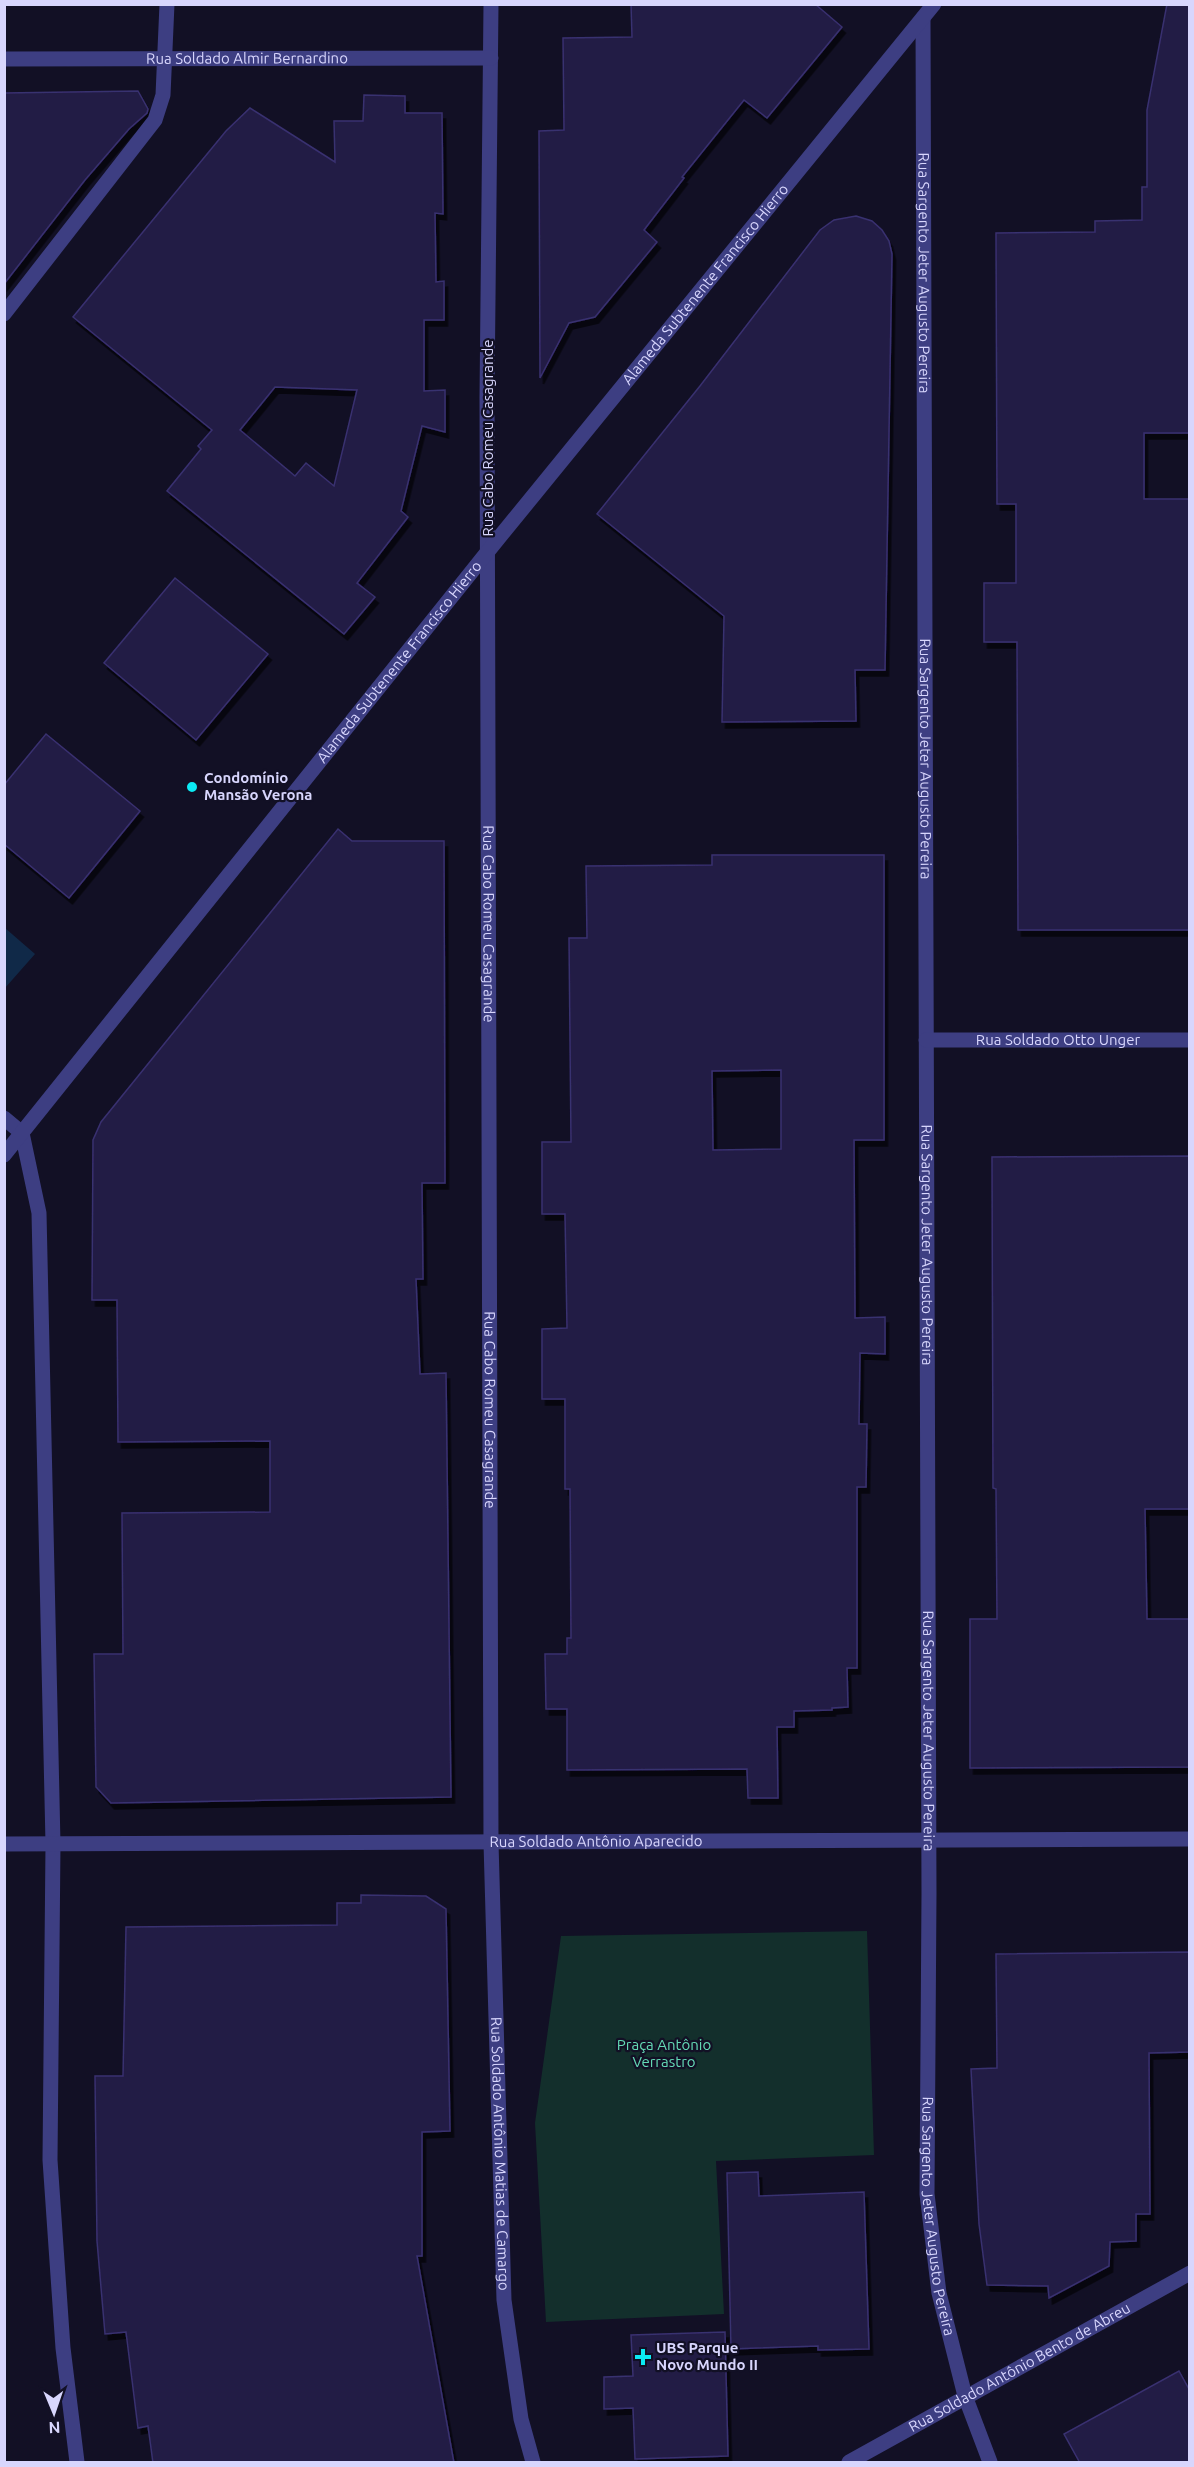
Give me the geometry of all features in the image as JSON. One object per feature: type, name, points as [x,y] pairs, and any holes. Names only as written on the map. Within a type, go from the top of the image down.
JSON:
[{"type":"street","points":[[4,314],[155,120],[163,95],[167,58],[167,4]]},
{"type":"street","name":"Rua Cabo Romeu Casagrande","points":[[490,4],[487,397],[491,1842]]},
{"type":"street","name":"Alameda Subtenente Francisco Hierro","points":[[4,1155],[489,550],[934,4]]},
{"type":"street","name":"Rua Sargento Jeter Augusto Pereira","points":[[923,18],[927,2194],[939,2293],[965,2396],[990,2463]]},
{"type":"street","name":"Rua Soldado Almir Bernardino","points":[[4,59],[491,58]]},
{"type":"street","name":"Rua Soldado Otto Unger","points":[[926,1040],[1190,1040]]},
{"type":"street","points":[[4,1118],[22,1133],[39,1213],[53,1844],[50,2160],[63,2348],[77,2463]]},
{"type":"street","name":"Rua Soldado Antônio Aparecido","points":[[4,1844],[1190,1839]]},
{"type":"street","name":"Rua Soldado Antônio Matias de Camargo","points":[[491,1842],[504,2300],[521,2419],[533,2463]]},
{"type":"street","name":"Rua Soldado Antônio Bento de Abreu","points":[[849,2463],[965,2396],[1190,2273]]},
{"type":"green space","name":"Praça Antônio Verrastro","points":[[867,1931],[874,2155],[716,2161],[724,2314],[546,2322],[535,2123],[561,1936]]},
{"type":"water","points":[[5,928],[35,954],[5,988]]},
{"type":"building","points":[[631,4],[815,4],[842,27],[767,118],[744,100],[682,177],[684,178],[644,230],[657,242],[595,317],[569,323],[540,378],[539,131],[564,130],[563,38],[632,37]]},
{"type":"building","points":[[1167,4],[1190,4],[1190,433],[1144,433],[1144,499],[1190,499],[1190,930],[1018,930],[1017,642],[984,642],[984,583],[1016,583],[1016,504],[997,504],[996,233],[1095,232],[1095,221],[1142,220],[1142,187],[1147,187],[1147,110]]},
{"type":"building","points":[[138,91],[148,109],[147,113],[129,129],[85,180],[4,284],[4,93]]},
{"type":"building","points":[[364,95],[405,96],[405,113],[442,113],[443,214],[435,213],[436,282],[444,281],[444,320],[424,320],[424,391],[445,390],[445,432],[422,426],[401,511],[408,517],[357,583],[375,597],[344,634],[167,491],[201,449],[198,446],[212,430],[73,317],[226,131],[250,108],[335,162],[334,121],[363,121]],"holes":[[[275,387],[357,390],[334,486],[306,463],[295,476],[240,430]]]},
{"type":"building","points":[[856,216],[872,221],[882,230],[889,241],[892,254],[885,670],[855,670],[856,721],[722,722],[724,616],[597,514],[700,386],[820,230],[834,220]]},
{"type":"building","points":[[175,578],[268,654],[196,740],[104,663]]},
{"type":"building","points":[[46,734],[140,811],[69,898],[4,844],[4,785]]},
{"type":"building","points":[[338,829],[352,841],[444,841],[445,1183],[422,1183],[423,1279],[416,1279],[420,1374],[446,1373],[451,1797],[111,1803],[96,1787],[94,1654],[123,1654],[122,1513],[270,1512],[270,1441],[118,1442],[117,1300],[92,1300],[93,1140],[101,1122]]},
{"type":"building","points":[[712,855],[884,855],[884,1140],[854,1140],[855,1318],[885,1317],[885,1354],[860,1353],[859,1424],[867,1424],[866,1487],[857,1487],[857,1668],[847,1668],[848,1707],[832,1708],[832,1710],[794,1711],[794,1727],[777,1727],[778,1798],[748,1798],[747,1769],[567,1770],[567,1709],[546,1709],[545,1654],[567,1654],[567,1638],[571,1638],[570,1489],[565,1489],[565,1399],[542,1399],[542,1329],[567,1328],[565,1214],[542,1214],[542,1142],[571,1142],[569,938],[587,938],[586,866],[712,865]],"holes":[[[781,1070],[781,1149],[713,1150],[712,1071]]]},
{"type":"building","points":[[1190,1156],[1190,1509],[1145,1509],[1147,1619],[1190,1619],[1190,1767],[970,1768],[970,1619],[997,1619],[996,1489],[993,1488],[992,1157]]},
{"type":"building","points":[[361,1895],[426,1896],[446,1909],[450,2131],[422,2132],[422,2256],[417,2256],[454,2463],[153,2463],[148,2426],[138,2428],[126,2332],[105,2334],[97,2241],[95,2076],[123,2076],[126,1927],[337,1925],[337,1903],[361,1903]]},
{"type":"building","points":[[1190,1952],[1190,2052],[1149,2053],[1150,2214],[1136,2214],[1136,2241],[1110,2242],[1109,2266],[1049,2298],[1048,2286],[987,2285],[979,2224],[971,2069],[997,2068],[996,1954]]},
{"type":"building","points":[[758,2172],[759,2196],[864,2192],[869,2349],[818,2350],[818,2346],[731,2349],[727,2173]]},
{"type":"building","points":[[725,2332],[728,2456],[635,2459],[633,2408],[604,2409],[604,2377],[633,2376],[631,2335]]},
{"type":"building","points":[[1179,2371],[1190,2391],[1190,2463],[1080,2463],[1064,2434]]},
{"type":"place","name":"Condomínio Mansão Verona","points":[[192,787]]},
{"type":"place","name":"UBS Parque Novo Mundo II","points":[[643,2357]]}]
